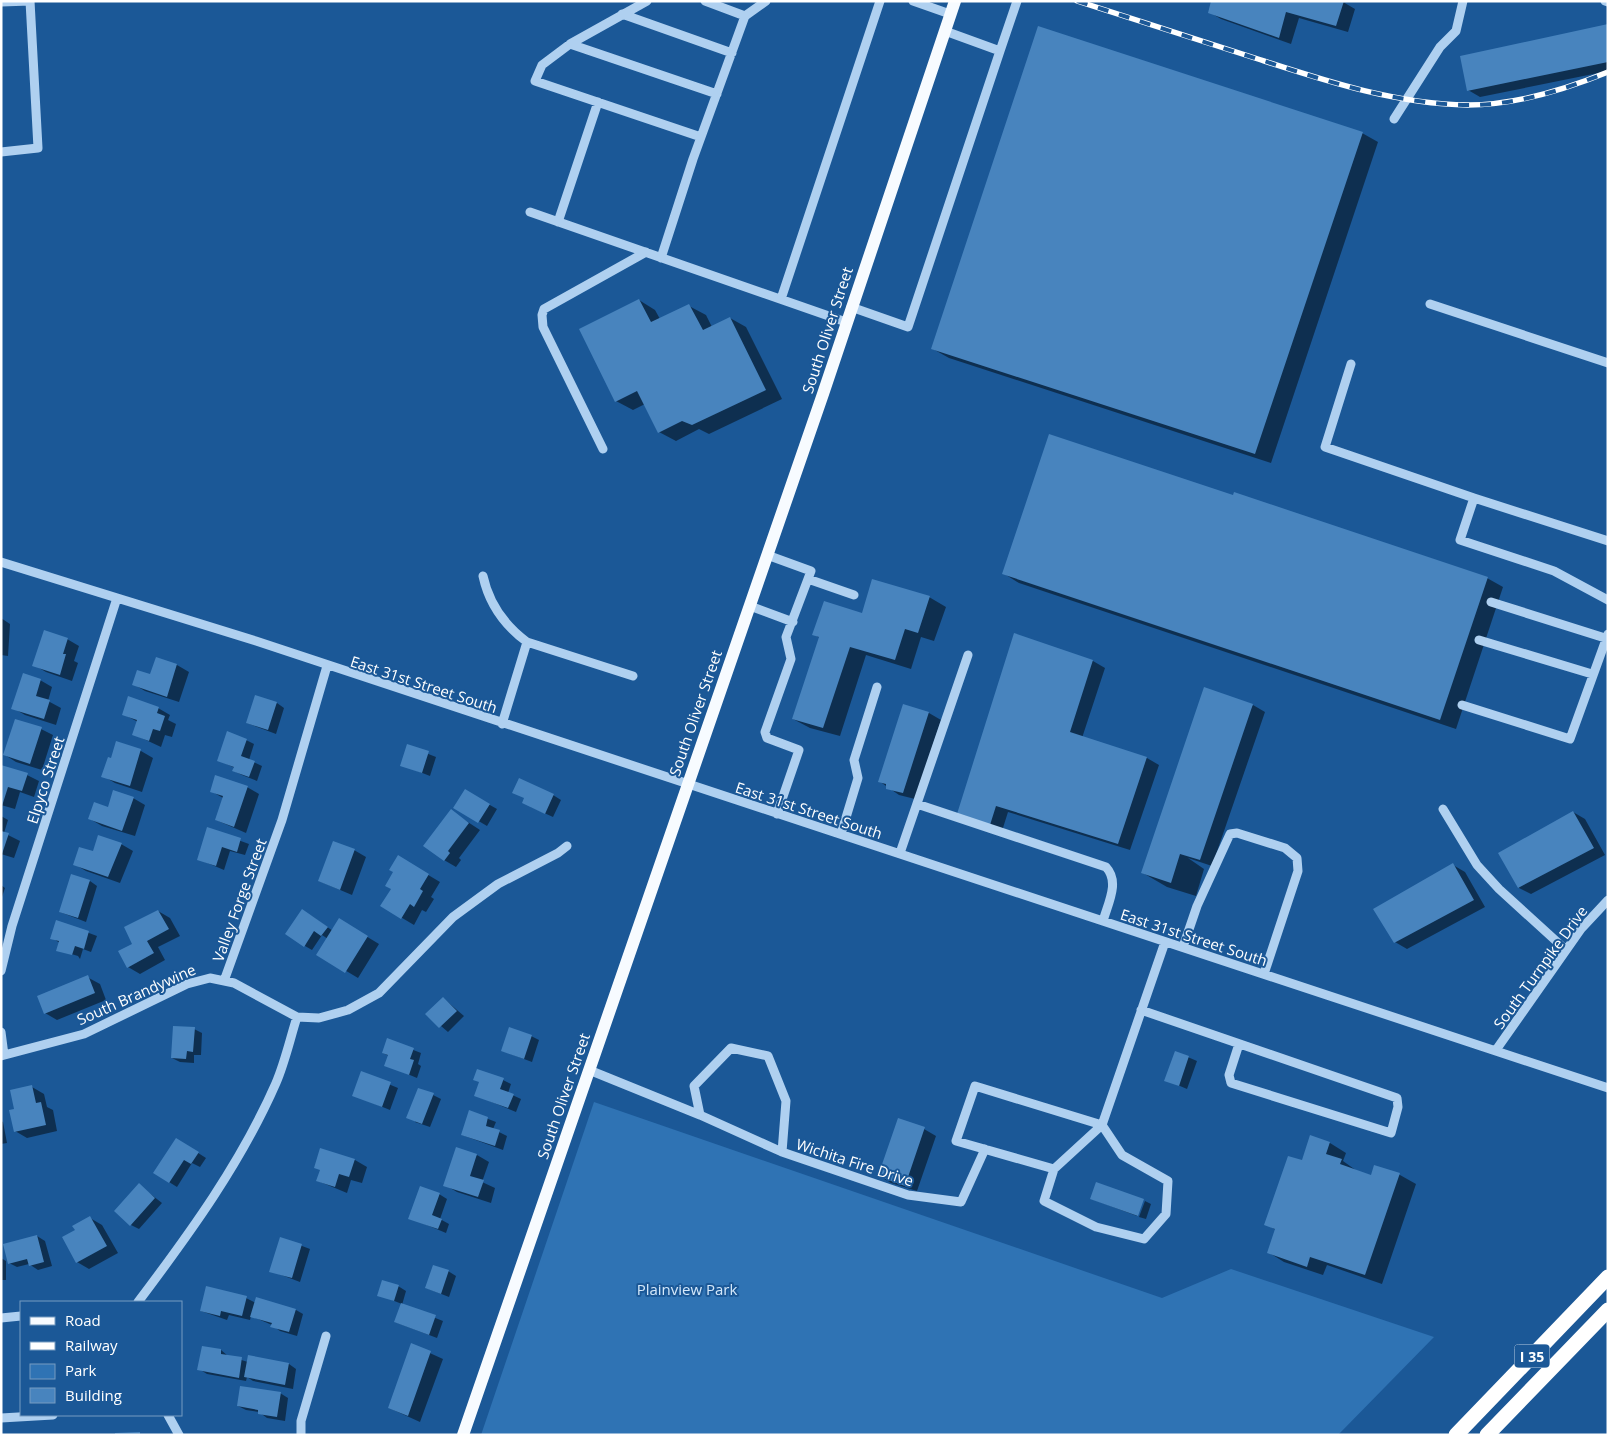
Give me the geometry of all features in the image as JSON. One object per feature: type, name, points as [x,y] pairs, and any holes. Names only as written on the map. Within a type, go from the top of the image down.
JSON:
[{"type":"highway","name":"I 35","points":[[1456,1435],[1608,1277]]},
{"type":"highway","name":"I 35","points":[[1487,1435],[1608,1310]]},
{"type":"main road","name":"South Oliver Street","points":[[463,1435],[750,606],[955,1]]},
{"type":"street","points":[[1,2],[30,1],[38,148],[1,152]]},
{"type":"street","points":[[647,1],[570,44],[542,66],[535,81],[701,137]]},
{"type":"street","points":[[705,1],[745,16]]},
{"type":"street","points":[[661,258],[701,137],[745,16],[766,1]]},
{"type":"street","points":[[781,299],[880,1]]},
{"type":"street","points":[[913,1],[950,14]]},
{"type":"street","points":[[851,307],[908,327],[1018,1]]},
{"type":"street","points":[[1394,119],[1440,47],[1456,30],[1463,1]]},
{"type":"street","points":[[622,14],[732,52]]},
{"type":"street","points":[[945,31],[1000,51]]},
{"type":"street","points":[[570,44],[717,94]]},
{"type":"street","points":[[558,222],[598,102]]},
{"type":"street","points":[[530,212],[846,322]]},
{"type":"street","points":[[603,449],[544,327],[542,315],[544,309],[646,252]]},
{"type":"street","points":[[1430,304],[1608,363]]},
{"type":"street","points":[[1351,364],[1325,447],[1608,541]]},
{"type":"street","points":[[1474,498],[1460,540],[1554,570],[1608,600]]},
{"type":"street","points":[[767,555],[811,571],[786,637],[790,659],[765,732],[767,738],[799,750],[777,814]]},
{"type":"street","name":"East 31st Street South","points":[[1,562],[256,641],[502,724],[900,853],[1608,1088]]},
{"type":"street","points":[[483,576],[487,594],[494,608],[506,624],[527,642],[633,676]]},
{"type":"street","points":[[808,579],[854,594]]},
{"type":"street","name":"Elpyco Street","points":[[1,970],[12,926],[117,598]]},
{"type":"street","points":[[1462,705],[1570,738],[1607,636],[1491,602]]},
{"type":"street","points":[[750,606],[792,622]]},
{"type":"street","points":[[1479,640],[1592,674]]},
{"type":"street","points":[[502,724],[527,642]]},
{"type":"street","points":[[900,853],[968,655]]},
{"type":"street","name":"Valley Forge Street","points":[[297,1018],[259,995],[224,981],[282,820],[327,666]]},
{"type":"street","points":[[840,834],[858,778],[854,760],[876,687]]},
{"type":"street","points":[[917,804],[1106,867],[1112,873],[1114,883],[1102,921]]},
{"type":"street","points":[[1443,809],[1477,864],[1499,889],[1566,950]]},
{"type":"street","points":[[1183,947],[1197,906],[1230,834],[1237,833],[1285,848],[1297,858],[1298,871],[1264,974]]},
{"type":"street","points":[[139,1301],[184,1241],[236,1161],[277,1082],[297,1018],[318,1018],[348,1010],[379,992],[453,917],[498,884],[558,853],[567,846]]},
{"type":"street","name":"South Turnpike Drive","points":[[1496,1050],[1581,929],[1608,900]]},
{"type":"street","points":[[1054,1169],[956,1141],[975,1086],[1102,1125],[1122,1156],[1168,1181],[1166,1214],[1144,1239],[1096,1227],[1044,1201],[1054,1169],[1102,1125],[1165,942]]},
{"type":"street","name":"South Brandywine","points":[[2,1055],[84,1034],[187,984],[210,978],[224,981]]},
{"type":"street","points":[[1141,1010],[1397,1098],[1398,1107],[1391,1132],[1231,1083],[1229,1075],[1239,1044]]},
{"type":"street","points":[[1,1032],[2,1055]]},
{"type":"street","name":"Wichita Fire Drive","points":[[700,1115],[694,1086],[731,1048],[768,1056],[786,1102],[782,1152],[908,1195],[961,1202],[985,1149]]},
{"type":"street","points":[[589,1070],[700,1115],[782,1152]]},
{"type":"street","points":[[1,1318],[20,1316]]},
{"type":"street","points":[[301,1435],[301,1421],[326,1336]]},
{"type":"street","points":[[1,1418],[35,1416]]},
{"type":"street","points":[[169,1416],[179,1435]]},
{"type":"green space","name":"Plainview Park","points":[[594,1102],[1162,1298],[1231,1269],[1434,1337],[1338,1435],[481,1435]]},
{"type":"building","points":[[1211,1],[1344,1],[1336,26],[1286,12],[1279,38],[1208,13]]},
{"type":"building","points":[[1608,24],[1608,62],[1467,91],[1460,56]]},
{"type":"building","points":[[1038,26],[1363,132],[1255,454],[931,349]]},
{"type":"building","points":[[639,299],[651,322],[689,304],[703,330],[730,317],[766,390],[692,425],[682,421],[658,433],[637,391],[615,402],[579,329]]},
{"type":"building","points":[[1049,434],[1233,495],[1234,492],[1488,577],[1440,720],[1002,574]]},
{"type":"building","points":[[872,579],[930,596],[918,633],[905,629],[895,660],[850,647],[823,728],[792,719],[819,637],[812,635],[824,601],[862,613]]},
{"type":"building","points":[[44,630],[68,638],[63,654],[66,654],[60,675],[32,666]]},
{"type":"building","points":[[1014,633],[1093,660],[1070,732],[1147,757],[1118,844],[996,806],[990,825],[957,814]]},
{"type":"building","points":[[156,657],[177,664],[167,697],[132,685],[137,670],[150,674]]},
{"type":"building","points":[[23,673],[41,679],[36,696],[50,700],[44,719],[11,709]]},
{"type":"building","points":[[1204,687],[1253,704],[1200,860],[1180,854],[1171,883],[1141,873]]},
{"type":"building","points":[[255,695],[277,702],[268,730],[246,723]]},
{"type":"building","points":[[128,696],[159,707],[157,713],[165,716],[160,731],[153,729],[149,741],[132,735],[137,720],[122,715]]},
{"type":"building","points":[[903,704],[929,712],[903,793],[886,789],[886,784],[878,782]]},
{"type":"building","points":[[15,719],[42,727],[30,764],[3,755]]},
{"type":"building","points":[[227,731],[247,739],[241,756],[255,761],[249,777],[232,771],[234,767],[217,761]]},
{"type":"building","points":[[116,741],[141,749],[130,786],[101,777],[108,757],[111,758]]},
{"type":"building","points":[[407,744],[429,751],[422,773],[400,766]]},
{"type":"building","points":[[1,765],[28,773],[22,791],[8,787],[2,806]]},
{"type":"building","points":[[215,775],[248,786],[234,827],[215,820],[223,796],[210,792]]},
{"type":"building","points":[[519,778],[554,794],[545,814],[522,803],[524,798],[512,793]]},
{"type":"building","points":[[465,789],[490,804],[478,823],[453,808]]},
{"type":"building","points":[[113,790],[134,797],[122,831],[88,819],[94,802],[108,807]]},
{"type":"building","points":[[451,809],[469,823],[448,851],[450,853],[444,861],[423,846]]},
{"type":"building","points":[[1573,811],[1594,848],[1518,888],[1498,853]]},
{"type":"building","points":[[207,827],[241,838],[237,852],[222,847],[216,866],[197,860]]},
{"type":"building","points":[[1,831],[9,833],[2,854],[1,854]]},
{"type":"building","points":[[98,835],[122,843],[108,877],[73,865],[79,847],[93,851]]},
{"type":"building","points":[[333,841],[355,849],[340,890],[318,881]]},
{"type":"building","points":[[398,855],[429,874],[420,889],[423,891],[414,907],[410,904],[401,919],[380,906],[391,889],[385,886],[393,872],[389,870]]},
{"type":"building","points":[[1453,863],[1474,900],[1394,943],[1373,909]]},
{"type":"building","points":[[71,874],[90,880],[78,918],[59,912]]},
{"type":"building","points":[[302,909],[328,927],[321,936],[314,931],[304,947],[285,934]]},
{"type":"building","points":[[158,910],[169,929],[147,941],[154,953],[127,968],[118,951],[132,944],[124,927]]},
{"type":"building","points":[[339,918],[368,936],[345,973],[316,955]]},
{"type":"building","points":[[56,920],[89,931],[84,949],[75,946],[72,955],[56,951],[59,941],[50,939]]},
{"type":"building","points":[[88,975],[95,993],[44,1014],[37,996]]},
{"type":"building","points":[[443,997],[457,1011],[439,1028],[425,1014]]},
{"type":"building","points":[[173,1026],[195,1027],[193,1052],[187,1051],[186,1059],[171,1058]]},
{"type":"building","points":[[509,1027],[532,1035],[524,1059],[501,1051]]},
{"type":"building","points":[[387,1038],[414,1048],[410,1059],[414,1060],[409,1075],[384,1066],[388,1055],[382,1053]]},
{"type":"building","points":[[1175,1051],[1189,1056],[1179,1086],[1164,1081]]},
{"type":"building","points":[[477,1069],[504,1078],[500,1089],[514,1094],[508,1108],[474,1096],[479,1082],[473,1080]]},
{"type":"building","points":[[361,1071],[391,1082],[382,1107],[352,1096]]},
{"type":"building","points":[[32,1085],[36,1103],[41,1102],[46,1125],[14,1132],[9,1110],[14,1109],[10,1090]]},
{"type":"building","points":[[418,1088],[434,1093],[422,1124],[406,1118]]},
{"type":"building","points":[[469,1110],[488,1117],[486,1126],[500,1130],[495,1146],[461,1135]]},
{"type":"building","points":[[898,1118],[925,1127],[905,1186],[878,1176]]},
{"type":"building","points":[[1310,1135],[1330,1142],[1326,1154],[1342,1159],[1340,1164],[1371,1175],[1374,1165],[1400,1173],[1365,1275],[1310,1257],[1307,1267],[1267,1253],[1275,1229],[1264,1225],[1288,1156],[1302,1160]]},
{"type":"building","points":[[176,1138],[199,1152],[191,1164],[184,1160],[169,1183],[153,1173]]},
{"type":"building","points":[[456,1147],[477,1154],[470,1176],[484,1180],[478,1197],[443,1186]]},
{"type":"building","points":[[320,1148],[355,1159],[349,1177],[339,1174],[335,1187],[316,1181],[320,1170],[314,1168]]},
{"type":"building","points":[[1096,1182],[1144,1199],[1138,1216],[1090,1199]]},
{"type":"building","points":[[139,1183],[155,1198],[130,1226],[114,1211]]},
{"type":"building","points":[[420,1186],[440,1193],[432,1215],[442,1219],[438,1229],[408,1219]]},
{"type":"building","points":[[90,1216],[107,1246],[76,1263],[62,1237],[75,1230],[72,1226]]},
{"type":"building","points":[[37,1235],[44,1262],[29,1266],[27,1259],[8,1264],[3,1244]]},
{"type":"building","points":[[280,1237],[302,1244],[292,1278],[269,1272]]},
{"type":"building","points":[[433,1265],[449,1270],[441,1294],[425,1288]]},
{"type":"building","points":[[382,1280],[399,1285],[394,1301],[377,1296]]},
{"type":"building","points":[[206,1286],[247,1296],[242,1316],[221,1311],[220,1316],[200,1311]]},
{"type":"building","points":[[256,1297],[296,1309],[289,1332],[270,1327],[272,1323],[250,1317]]},
{"type":"building","points":[[401,1303],[436,1315],[429,1335],[394,1322]]},
{"type":"building","points":[[411,1343],[431,1351],[408,1416],[388,1408]]},
{"type":"building","points":[[202,1346],[221,1349],[221,1354],[242,1357],[239,1378],[197,1370]]},
{"type":"building","points":[[248,1355],[289,1363],[285,1385],[244,1377]]},
{"type":"building","points":[[240,1386],[281,1392],[277,1417],[258,1414],[258,1410],[237,1406]]},
{"type":"building","points":[[140,1432],[140,1435],[115,1435],[115,1433]]},
{"type":"railway","points":[[1077,1],[1361,90],[1441,104],[1486,104],[1522,99],[1574,85],[1608,72]]}]
